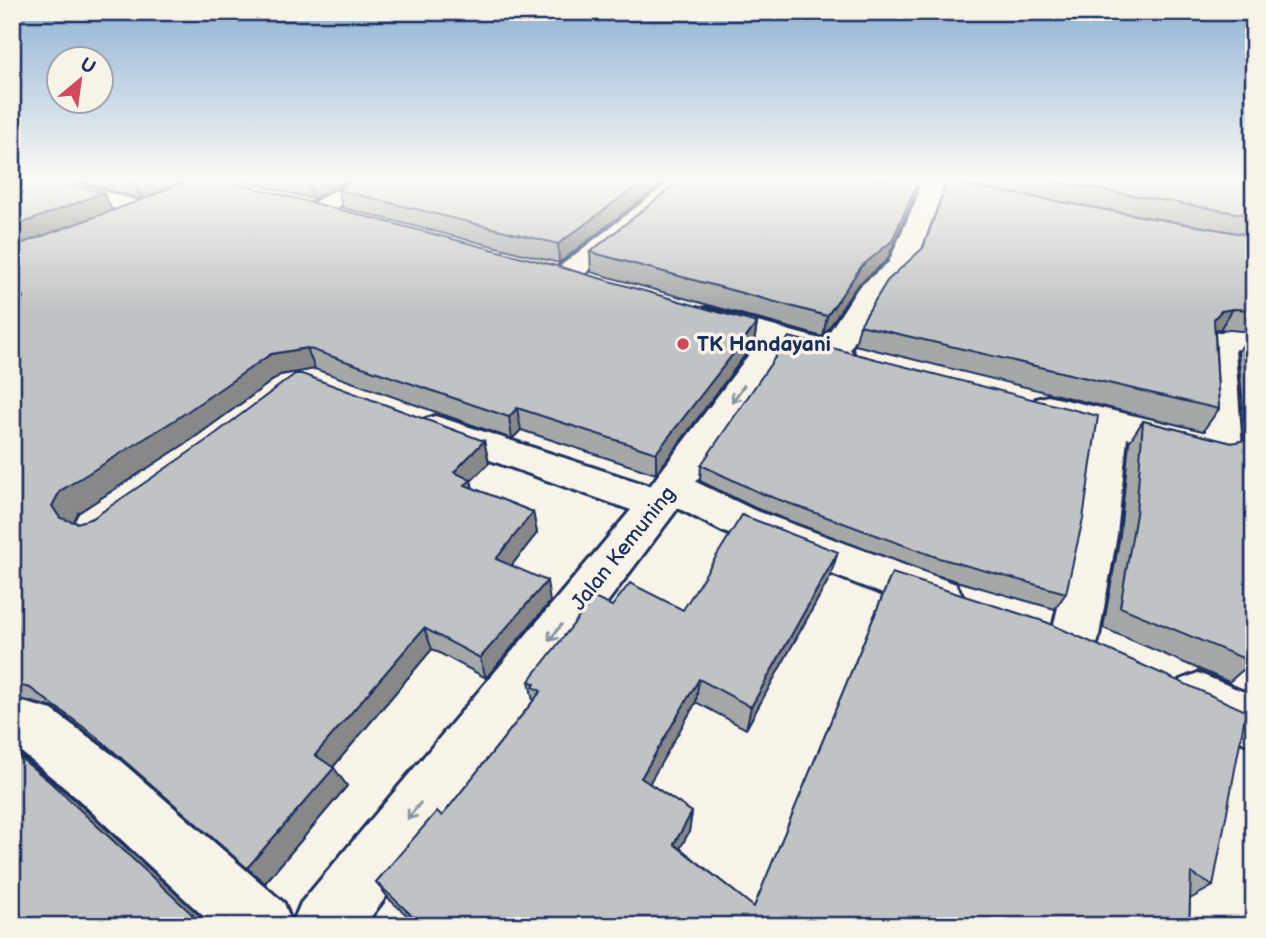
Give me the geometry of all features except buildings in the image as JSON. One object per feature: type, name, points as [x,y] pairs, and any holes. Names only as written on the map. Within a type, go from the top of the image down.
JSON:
[{"type":"street","points":[[105,225],[111,223]]},
{"type":"street","points":[[597,285],[552,272],[623,223]]},
{"type":"street","points":[[832,352],[868,294],[901,266],[918,223]]},
{"type":"street","points":[[674,308],[872,362]]},
{"type":"street","name":"Jalan Kemuning","points":[[324,926],[665,495],[777,338]]},
{"type":"street","points":[[1018,399],[1223,449],[1226,444],[1219,341],[1233,339],[1254,343]]},
{"type":"street","points":[[405,418],[665,495],[926,593],[977,608]]},
{"type":"street","points":[[1029,623],[1092,649],[1096,535],[1111,423]]},
{"type":"street","points":[[1158,679],[1254,722]]},
{"type":"street","points":[[12,724],[33,728],[97,778],[261,926]]},
{"type":"place","name":"TK Handayani","points":[[683,344]]}]
